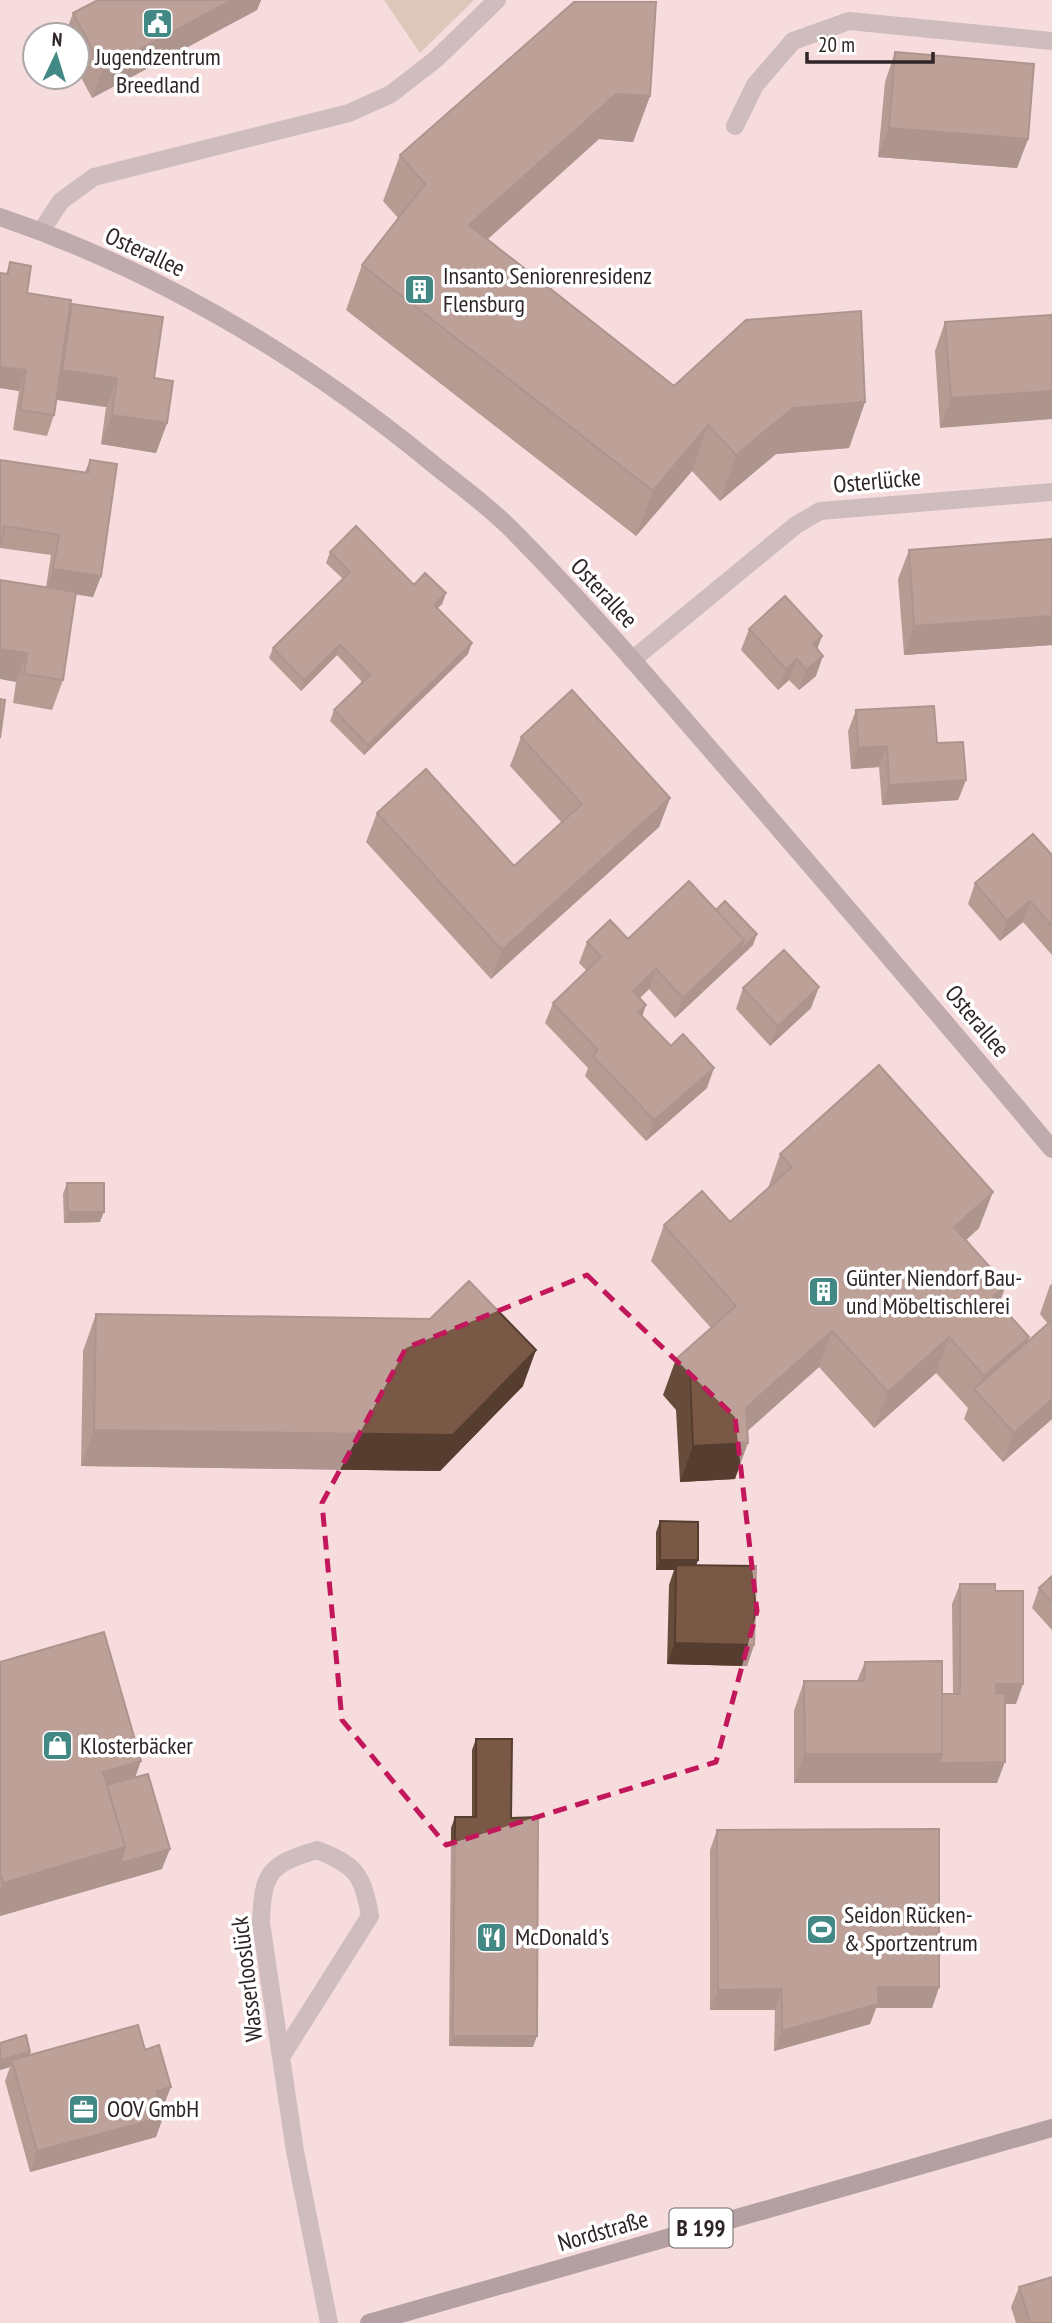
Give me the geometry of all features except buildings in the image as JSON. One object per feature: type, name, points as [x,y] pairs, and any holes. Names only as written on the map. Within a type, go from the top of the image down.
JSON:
[{"type":"main road","name":"Nordstraße","points":[[369,2323],[1052,2128]]},
{"type":"street","points":[[41,231],[61,201],[94,177],[349,113],[391,94],[436,59],[497,0]]},
{"type":"street","points":[[735,126],[755,85],[793,41],[849,21],[1052,41]]},
{"type":"street","name":"Osterallee","points":[[0,217],[41,231],[158,284],[274,347],[390,430],[508,526],[632,660],[910,979],[1052,1149]]},
{"type":"street","name":"Osterlücke","points":[[632,660],[796,525],[820,511],[1052,492]]},
{"type":"street","name":"Wasserlooslück","points":[[281,2057],[370,1916],[365,1885],[346,1861],[317,1850],[278,1865],[263,1886],[261,1923],[295,2151],[329,2323]]},
{"type":"highlighted area","points":[[587,1275],[735,1417],[757,1611],[716,1762],[446,1845],[342,1720],[322,1503],[406,1348]]},
{"type":"shaded area","points":[[384,0],[474,0],[420,53]]},
{"type":"place","name":"Jugendzentrum Breedland","points":[[158,23]]},
{"type":"place","name":"Insanto Seniorenresidenz Flensburg","points":[[420,290]]},
{"type":"place","name":"Günter Niendorf Bau- und Möbeltischlerei","points":[[823,1292]]},
{"type":"place","name":"Klosterbäcker","points":[[57,1746]]},
{"type":"place","name":"Seidon Rücken- & Sportzentrum","points":[[821,1929]]},
{"type":"place","name":"McDonald's","points":[[492,1937]]},
{"type":"place","name":"OOV GmbH","points":[[84,2109]]}]
